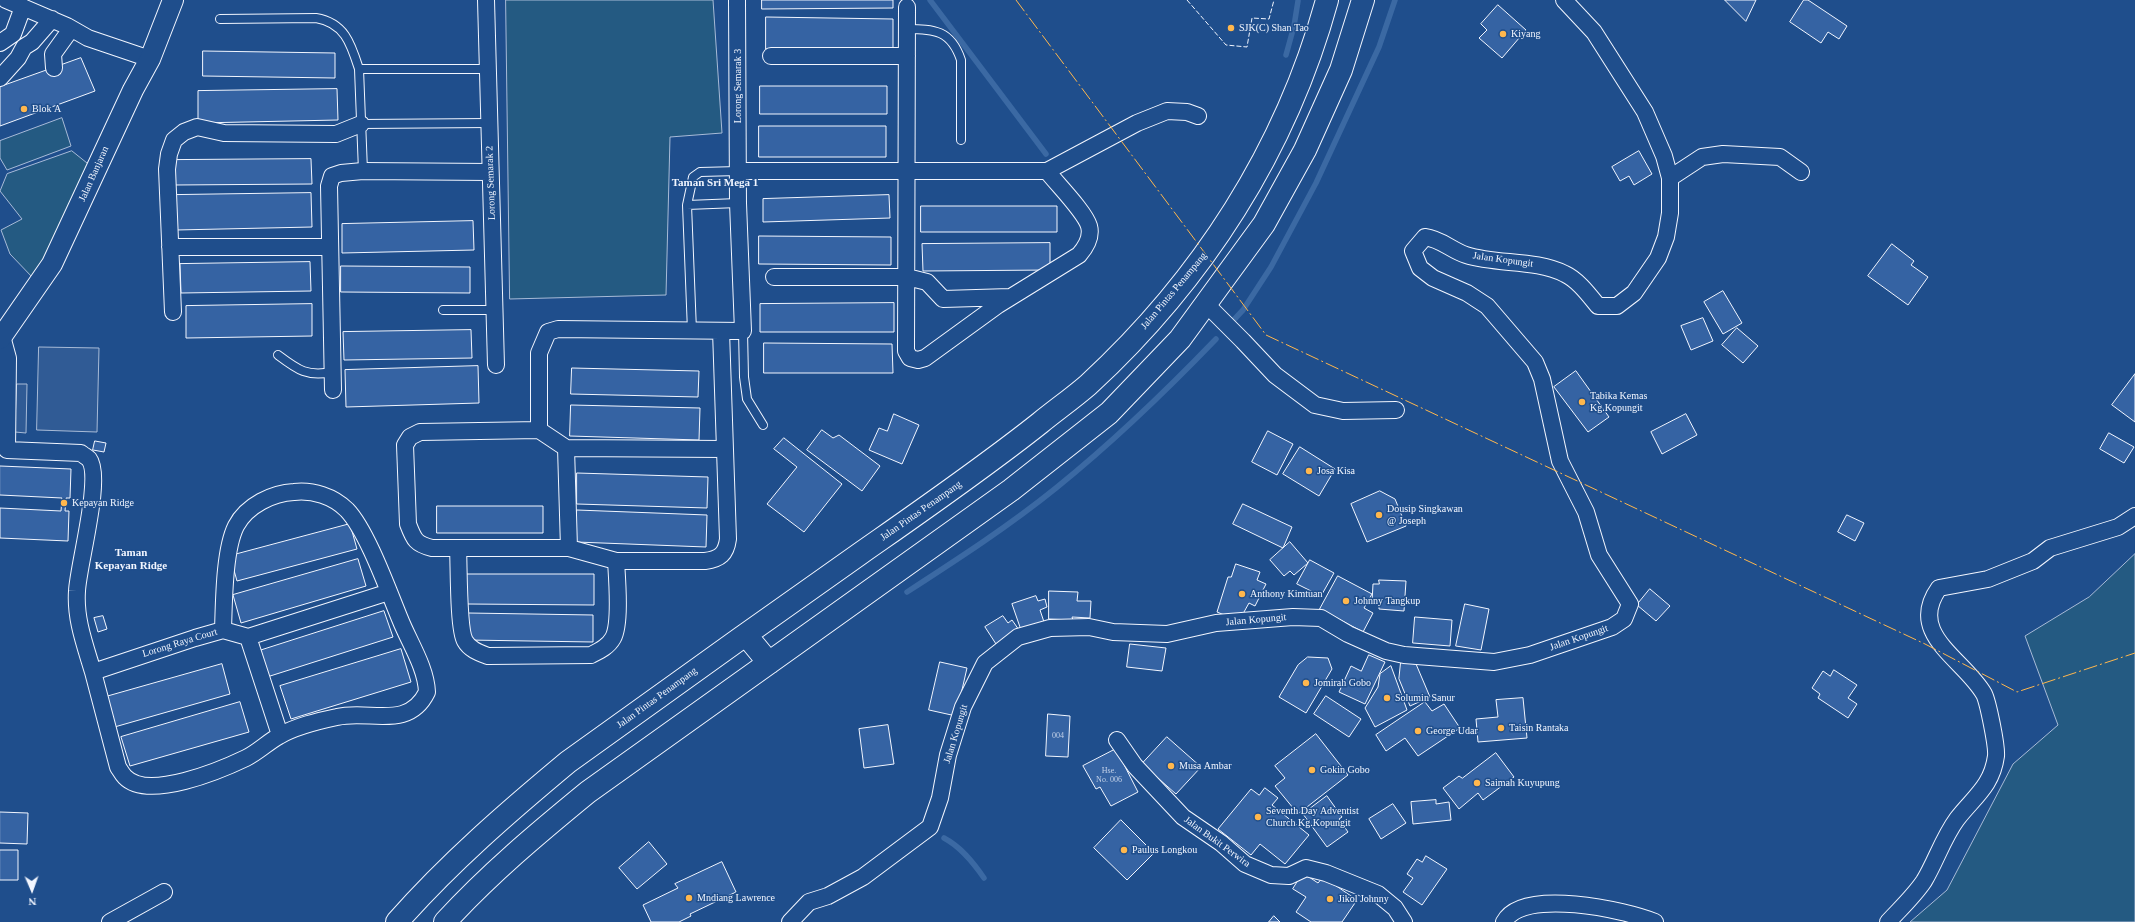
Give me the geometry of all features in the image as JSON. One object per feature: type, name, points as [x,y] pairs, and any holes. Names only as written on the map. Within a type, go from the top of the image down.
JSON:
[{"type":"main road","name":"Jalan Pintas Penampang","points":[[397,922],[435,880],[504,815],[568,762],[994,459],[1087,386],[1155,318],[1212,245],[1242,200],[1278,133],[1313,46],[1327,0]]},
{"type":"main road","points":[[446,922],[468,898],[529,840],[582,797],[1011,490],[1109,413],[1180,338],[1264,224],[1305,150],[1341,70],[1363,0]]},
{"type":"main road","points":[[746,635],[769,663]]},
{"type":"street","points":[[6,0],[52,19],[88,38],[150,60]]},
{"type":"street","name":"Jalan Banjaran","points":[[1,338],[52,264],[130,96],[150,60],[173,0]]},
{"type":"street","name":"Lorong Semarak 2","points":[[486,0],[490,172],[496,310],[496,365]]},
{"type":"street","name":"Lorong Semarak 3","points":[[737,0],[738,203],[743,331]]},
{"type":"street","name":"Jalan Kopungit","points":[[790,922],[809,902],[828,896],[863,877],[930,827],[940,798],[948,754],[963,706],[985,663],[1018,638],[1058,628],[1089,627],[1113,632],[1167,634],[1216,623],[1293,617],[1321,618],[1348,634],[1386,651],[1404,655],[1494,662],[1519,658],[1574,641],[1612,627],[1624,619],[1630,604],[1599,555],[1586,512],[1560,461],[1546,394],[1536,362],[1487,306],[1467,293],[1433,278],[1420,268],[1413,251],[1424,237],[1435,238],[1465,255],[1539,266],[1566,274],[1584,289],[1598,306],[1617,306],[1634,293],[1658,258],[1666,237],[1670,213],[1670,178],[1664,156],[1645,112],[1594,32],[1564,0]]},
{"type":"street","points":[[0,43],[13,34],[23,7]]},
{"type":"street","points":[[907,7],[908,172],[906,351],[910,358],[918,360],[925,358],[1011,297],[1079,255],[1086,247],[1089,239],[1089,227],[1084,217],[1047,171]]},
{"type":"street","points":[[0,78],[18,58],[24,48],[32,42],[52,19]]},
{"type":"street","points":[[54,68],[53,54],[71,29]]},
{"type":"street","points":[[771,56],[907,56]]},
{"type":"street","points":[[738,171],[1047,171],[1137,123],[1167,111],[1187,112],[1198,116]]},
{"type":"street","points":[[173,312],[167,170],[169,154],[174,140],[184,132],[197,127],[224,133],[336,134],[361,124]]},
{"type":"street","points":[[1670,178],[1702,157],[1723,154],[1780,157],[1801,172]]},
{"type":"street","points":[[333,390],[329,186],[332,176],[341,172],[363,171],[490,172]]},
{"type":"street","points":[[170,247],[330,247]]},
{"type":"street","points":[[774,277],[907,277],[927,282],[943,299],[1011,297]]},
{"type":"street","points":[[1206,304],[1244,340],[1275,375],[1315,405],[1343,411],[1396,410]]},
{"type":"street","points":[[539,430],[539,353],[548,332],[558,329],[743,331]]},
{"type":"street","points":[[721,331],[728,539],[727,548],[717,559],[705,561],[616,561],[569,548],[432,548],[420,545],[412,536],[408,524],[405,445],[410,437],[420,432],[539,430],[566,448],[724,449]]},
{"type":"street","points":[[1,338],[8,358],[4,450],[81,453],[89,459],[93,480],[92,502],[77,591],[81,634],[93,672]]},
{"type":"street","points":[[566,448],[569,548]]},
{"type":"street","name":"Lorong Raya Court","points":[[303,491],[323,495],[337,502],[356,522],[368,544],[389,592],[427,684],[427,692],[417,708],[402,714],[387,717],[343,716],[316,722],[280,735],[247,758],[185,782],[149,785],[137,783],[125,778],[118,767],[93,672],[223,630],[226,575],[236,526],[245,514],[259,503],[282,493],[303,491]]},
{"type":"street","points":[[1888,922],[1924,881],[1957,819],[1973,802],[1990,778],[1996,755],[1995,733],[1984,695],[1969,674],[1942,648],[1930,625],[1931,600],[1939,588],[1988,579],[2033,561],[2050,548],[2118,527],[2135,516]]},
{"type":"street","points":[[458,548],[462,626],[465,641],[476,652],[488,656],[591,655],[603,649],[613,638],[617,624],[616,561]]},
{"type":"street","points":[[223,630],[248,637],[389,592]]},
{"type":"street","points":[[248,637],[280,735]]},
{"type":"street","name":"Jalan Bukit Perwira","points":[[1117,740],[1135,766],[1183,817],[1221,843],[1245,864],[1271,875],[1289,876],[1306,868],[1326,872],[1378,894],[1395,908],[1404,922]]},
{"type":"street","points":[[110,922],[164,892]]},
{"type":"street","points":[[1504,922],[1511,913],[1528,906],[1563,903],[1600,907],[1655,922]]},
{"type":"lane","points":[[220,19],[316,18],[329,20],[338,25],[359,69],[363,171]]},
{"type":"lane","points":[[908,29],[933,29],[946,36],[957,48],[961,60],[961,140]]},
{"type":"lane","points":[[359,69],[488,69]]},
{"type":"lane","points":[[361,124],[489,123]]},
{"type":"lane","points":[[692,331],[687,205],[689,185],[692,177],[700,172],[738,171]]},
{"type":"lane","points":[[687,205],[738,203]]},
{"type":"lane","points":[[443,310],[496,310]]},
{"type":"lane","points":[[743,331],[744,377],[747,399],[763,425]]},
{"type":"lane","points":[[278,355],[306,373],[318,374],[332,372]]},
{"type":"shaded area","points":[[506,0],[713,0],[722,133],[670,137],[666,295],[510,299]]},
{"type":"shaded area","points":[[62,118],[71,146],[7,170],[0,158],[0,141]]},
{"type":"shaded area","points":[[72,151],[92,167],[33,278],[10,254],[1,230],[22,219],[0,191],[7,174]]},
{"type":"shaded area","points":[[39,347],[99,348],[97,432],[37,430]]},
{"type":"shaded area","points":[[17,384],[27,384],[26,433],[15,432]]},
{"type":"shaded area","points":[[2135,554],[2135,922],[1910,922],[1947,890],[2013,764],[2058,725],[2025,636],[2089,597]]},
{"type":"building","points":[[762,0],[893,0],[893,8],[762,9]]},
{"type":"building","points":[[1725,0],[1756,0],[1746,21]]},
{"type":"building","points":[[1804,0],[1808,0],[1847,26],[1839,39],[1828,32],[1821,43],[1790,22]]},
{"type":"building","name":"Kiyang","points":[[1498,5],[1526,30],[1502,58],[1479,38],[1487,30],[1481,24]]},
{"type":"building","points":[[766,17],[893,19],[893,50],[766,49]]},
{"type":"building","points":[[203,51],[335,53],[335,78],[203,76]]},
{"type":"building","name":"Blok A","points":[[81,58],[95,91],[0,126],[0,87]]},
{"type":"building","points":[[760,86],[887,86],[887,114],[760,114]]},
{"type":"building","points":[[337,89],[338,120],[198,123],[198,91]]},
{"type":"building","points":[[759,126],[886,126],[886,157],[759,157]]},
{"type":"building","points":[[1639,151],[1652,174],[1634,185],[1629,176],[1620,181],[1612,167]]},
{"type":"building","points":[[311,159],[312,184],[174,185],[174,160]]},
{"type":"building","points":[[311,193],[312,227],[176,230],[175,195]]},
{"type":"building","points":[[889,195],[890,218],[763,222],[763,199]]},
{"type":"building","points":[[921,206],[1057,206],[1057,232],[921,232]]},
{"type":"building","points":[[473,221],[474,250],[342,253],[342,224]]},
{"type":"building","points":[[759,236],[891,237],[891,265],[759,264]]},
{"type":"building","points":[[1050,243],[1050,270],[923,271],[922,244]]},
{"type":"building","points":[[1892,244],[1914,261],[1911,265],[1928,277],[1908,305],[1868,276]]},
{"type":"building","points":[[310,262],[311,291],[181,293],[180,264]]},
{"type":"building","points":[[341,266],[470,267],[470,293],[341,292]]},
{"type":"building","points":[[1723,291],[1742,323],[1723,334],[1704,302]]},
{"type":"building","points":[[894,303],[894,332],[760,332],[760,304]]},
{"type":"building","points":[[312,304],[312,336],[186,338],[186,306]]},
{"type":"building","points":[[1703,318],[1713,341],[1691,350],[1681,326]]},
{"type":"building","points":[[1737,328],[1758,346],[1743,363],[1722,345]]},
{"type":"building","points":[[471,330],[472,358],[344,360],[343,332]]},
{"type":"building","points":[[764,343],[892,344],[893,373],[764,373]]},
{"type":"building","points":[[478,366],[479,403],[346,407],[345,370]]},
{"type":"building","points":[[572,368],[699,371],[698,397],[571,394]]},
{"type":"building","name":"Tabika Kemas Kg.Kopungit","points":[[1576,371],[1609,417],[1588,432],[1554,387]]},
{"type":"building","points":[[2135,374],[2135,422],[2112,405]]},
{"type":"building","points":[[571,405],[700,408],[699,440],[570,436]]},
{"type":"building","points":[[894,414],[919,425],[902,464],[869,450],[879,428],[887,431]]},
{"type":"building","points":[[1686,414],[1697,435],[1662,454],[1651,432]]},
{"type":"building","points":[[822,430],[833,438],[839,435],[880,466],[862,491],[807,450]]},
{"type":"building","points":[[1268,431],[1293,444],[1277,475],[1252,462]]},
{"type":"building","points":[[2109,433],[2134,447],[2124,463],[2100,449]]},
{"type":"building","points":[[784,438],[842,484],[804,532],[767,504],[797,467],[774,449]]},
{"type":"building","points":[[95,441],[106,443],[104,452],[93,450]]},
{"type":"building","name":"Josa Kisa","points":[[1300,447],[1335,469],[1319,496],[1283,474]]},
{"type":"building","name":"Kepayan Ridge","points":[[0,466],[71,469],[70,498],[66,498],[65,511],[69,511],[68,541],[0,538],[0,508],[61,511],[62,498],[0,495]]},
{"type":"building","points":[[577,473],[708,477],[707,508],[577,504]]},
{"type":"building","name":"Dousip Singkawan @ Joseph","points":[[1380,491],[1395,499],[1406,526],[1367,542],[1351,504]]},
{"type":"building","points":[[1243,504],[1292,527],[1283,548],[1233,524]]},
{"type":"building","points":[[437,506],[543,506],[543,533],[437,533]]},
{"type":"building","points":[[577,510],[707,515],[706,547],[576,542]]},
{"type":"building","points":[[1847,515],[1864,523],[1855,541],[1838,532]]},
{"type":"building","points":[[350,524],[357,549],[237,581],[230,556]]},
{"type":"building","points":[[1290,542],[1308,563],[1294,575],[1290,571],[1284,576],[1270,560]]},
{"type":"building","points":[[358,559],[366,586],[241,623],[233,595]]},
{"type":"building","points":[[1310,560],[1334,573],[1321,596],[1297,584]]},
{"type":"building","name":"Anthony Kimtuan","points":[[1236,564],[1260,572],[1257,580],[1266,584],[1255,606],[1249,603],[1239,621],[1217,612],[1228,577],[1231,577]]},
{"type":"building","points":[[466,574],[594,574],[594,605],[466,604]]},
{"type":"building","name":"Johnny Tangkup","points":[[1338,576],[1372,594],[1364,608],[1373,613],[1363,632],[1320,609]]},
{"type":"building","points":[[1379,580],[1406,581],[1404,611],[1379,609],[1379,603],[1372,602],[1373,584],[1379,584]]},
{"type":"building","points":[[1650,589],[1670,606],[1656,621],[1637,605]]},
{"type":"building","points":[[1049,591],[1078,592],[1077,601],[1091,601],[1090,618],[1072,617],[1073,620],[1049,619]]},
{"type":"building","points":[[1036,596],[1038,601],[1045,599],[1047,607],[1040,610],[1044,622],[1021,630],[1012,604]]},
{"type":"building","points":[[1465,604],[1489,609],[1481,650],[1456,646]]},
{"type":"building","points":[[384,611],[393,637],[267,677],[259,651]]},
{"type":"building","points":[[468,613],[593,615],[593,642],[467,640]]},
{"type":"building","points":[[103,616],[107,629],[98,632],[94,618]]},
{"type":"building","points":[[1003,616],[1008,623],[1012,620],[1019,630],[996,644],[985,627]]},
{"type":"building","points":[[1415,617],[1452,620],[1450,646],[1413,643]]},
{"type":"building","points":[[1130,644],[1166,648],[1162,671],[1127,667]]},
{"type":"building","points":[[401,649],[411,682],[291,719],[280,686]]},
{"type":"building","points":[[1369,655],[1385,662],[1365,704],[1339,692],[1351,666],[1361,671]]},
{"type":"building","name":"Jomirah Gobo","points":[[1308,657],[1328,658],[1332,669],[1306,713],[1279,697],[1298,665]]},
{"type":"building","points":[[940,662],[967,668],[956,716],[929,710]]},
{"type":"building","points":[[1401,662],[1416,664],[1430,697],[1410,706],[1399,679]]},
{"type":"building","points":[[222,664],[230,694],[111,728],[102,698]]},
{"type":"building","name":"Solumin Sanur","points":[[1391,666],[1407,710],[1375,727],[1365,708],[1378,687],[1380,674]]},
{"type":"building","points":[[1834,670],[1857,685],[1848,698],[1857,704],[1848,718],[1818,698],[1820,694],[1812,688],[1823,671],[1830,676]]},
{"type":"building","points":[[1326,696],[1361,719],[1349,737],[1314,714]]},
{"type":"building","name":"Taisin Rantaka","points":[[1523,698],[1527,738],[1478,742],[1476,719],[1498,717],[1496,700]]},
{"type":"building","points":[[240,702],[249,732],[130,766],[121,737]]},
{"type":"building","name":"George Udar","points":[[1425,702],[1432,711],[1444,704],[1460,728],[1418,756],[1405,738],[1386,751],[1376,735]]},
{"type":"building","points":[[1048,714],[1070,716],[1068,757],[1046,756]]},
{"type":"building","points":[[888,725],[894,764],[864,768],[859,729]]},
{"type":"building","name":"Gokin Gobo","points":[[1316,734],[1348,775],[1298,814],[1275,786],[1285,778],[1275,766]]},
{"type":"building","name":"Musa Ambar","points":[[1167,737],[1201,767],[1176,794],[1142,764]]},
{"type":"building","points":[[1116,749],[1138,792],[1111,806],[1100,787],[1096,789],[1083,766]]},
{"type":"building","name":"Saimah Kuyupung","points":[[1496,753],[1514,777],[1483,800],[1478,793],[1459,809],[1443,788],[1459,776],[1462,778]]},
{"type":"building","name":"Seventh Day Adventist Church Kg.Kopungit","points":[[1265,788],[1278,798],[1272,805],[1309,835],[1285,864],[1260,844],[1251,855],[1218,829],[1251,789],[1259,795]]},
{"type":"building","points":[[1327,796],[1342,817],[1339,819],[1348,832],[1327,847],[1303,814]]},
{"type":"building","points":[[1436,800],[1436,804],[1449,802],[1451,820],[1413,824],[1411,802]]},
{"type":"building","points":[[1393,804],[1406,823],[1381,839],[1369,819]]},
{"type":"building","points":[[0,812],[28,813],[27,844],[0,843]]},
{"type":"building","name":"Paulus Longkou","points":[[1121,820],[1154,853],[1127,880],[1094,848]]},
{"type":"building","points":[[649,842],[667,864],[637,889],[619,868]]},
{"type":"building","points":[[0,850],[18,850],[18,880],[0,880]]},
{"type":"building","points":[[1426,856],[1447,869],[1422,905],[1403,892],[1413,878],[1407,874],[1417,859],[1422,862]]},
{"type":"building","name":"Mndiang Lawrence","points":[[722,862],[736,892],[690,914],[691,916],[679,922],[651,922],[643,905],[678,888],[675,884]]},
{"type":"building","name":"Jikol Johnny","points":[[1303,873],[1318,883],[1323,877],[1357,900],[1342,922],[1311,922],[1296,912],[1306,897],[1293,889]]},
{"type":"building","points":[[1274,916],[1280,922],[1269,922]]},
{"type":"waterway","points":[[930,0],[1046,154]]},
{"type":"waterway","points":[[1228,326],[1243,310],[1271,267],[1316,183],[1379,47],[1395,0]]},
{"type":"waterway","points":[[1286,55],[1294,26],[1298,1]]},
{"type":"waterway","points":[[907,592],[1002,529],[1056,488],[1098,453],[1138,416],[1216,339]]},
{"type":"waterway","points":[[944,838],[966,855],[984,878]]},
{"type":"fence","points":[[1187,0],[1226,45],[1247,47],[1252,18],[1269,19],[1274,0]]},
{"type":"power","points":[[1016,0],[1266,335],[1925,644],[2017,692],[2135,653]]},
{"type":"place","name":"SJK(C) Shan Tao","points":[[1231,28]]},
{"type":"place","name":"Kiyang","points":[[1503,34]]},
{"type":"place","name":"Blok A","points":[[24,109]]},
{"type":"place","name":"Tabika Kemas Kg.Kopungit","points":[[1582,402]]},
{"type":"place","name":"Josa Kisa","points":[[1309,471]]},
{"type":"place","name":"Kepayan Ridge","points":[[64,503]]},
{"type":"place","name":"Dousip Singkawan @ Joseph","points":[[1379,515]]},
{"type":"place","name":"Anthony Kimtuan","points":[[1242,594]]},
{"type":"place","name":"Johnny Tangkup","points":[[1346,601]]},
{"type":"place","name":"Jomirah Gobo","points":[[1306,683]]},
{"type":"place","name":"Solumin Sanur","points":[[1387,698]]},
{"type":"place","name":"Taisin Rantaka","points":[[1501,728]]},
{"type":"place","name":"George Udar","points":[[1418,731]]},
{"type":"place","name":"Musa Ambar","points":[[1171,766]]},
{"type":"place","name":"Gokin Gobo","points":[[1312,770]]},
{"type":"place","name":"Saimah Kuyupung","points":[[1477,783]]},
{"type":"place","name":"Seventh Day Adventist Church Kg.Kopungit","points":[[1258,817]]},
{"type":"place","name":"Paulus Longkou","points":[[1124,850]]},
{"type":"place","name":"Mndiang Lawrence","points":[[689,898]]},
{"type":"place","name":"Jikol Johnny","points":[[1330,899]]},
{"type":"district","name":"Taman Sri Mega 1","points":[[715,183]]},
{"type":"district","name":"Taman Kepayan Ridge","points":[[131,559]]}]
